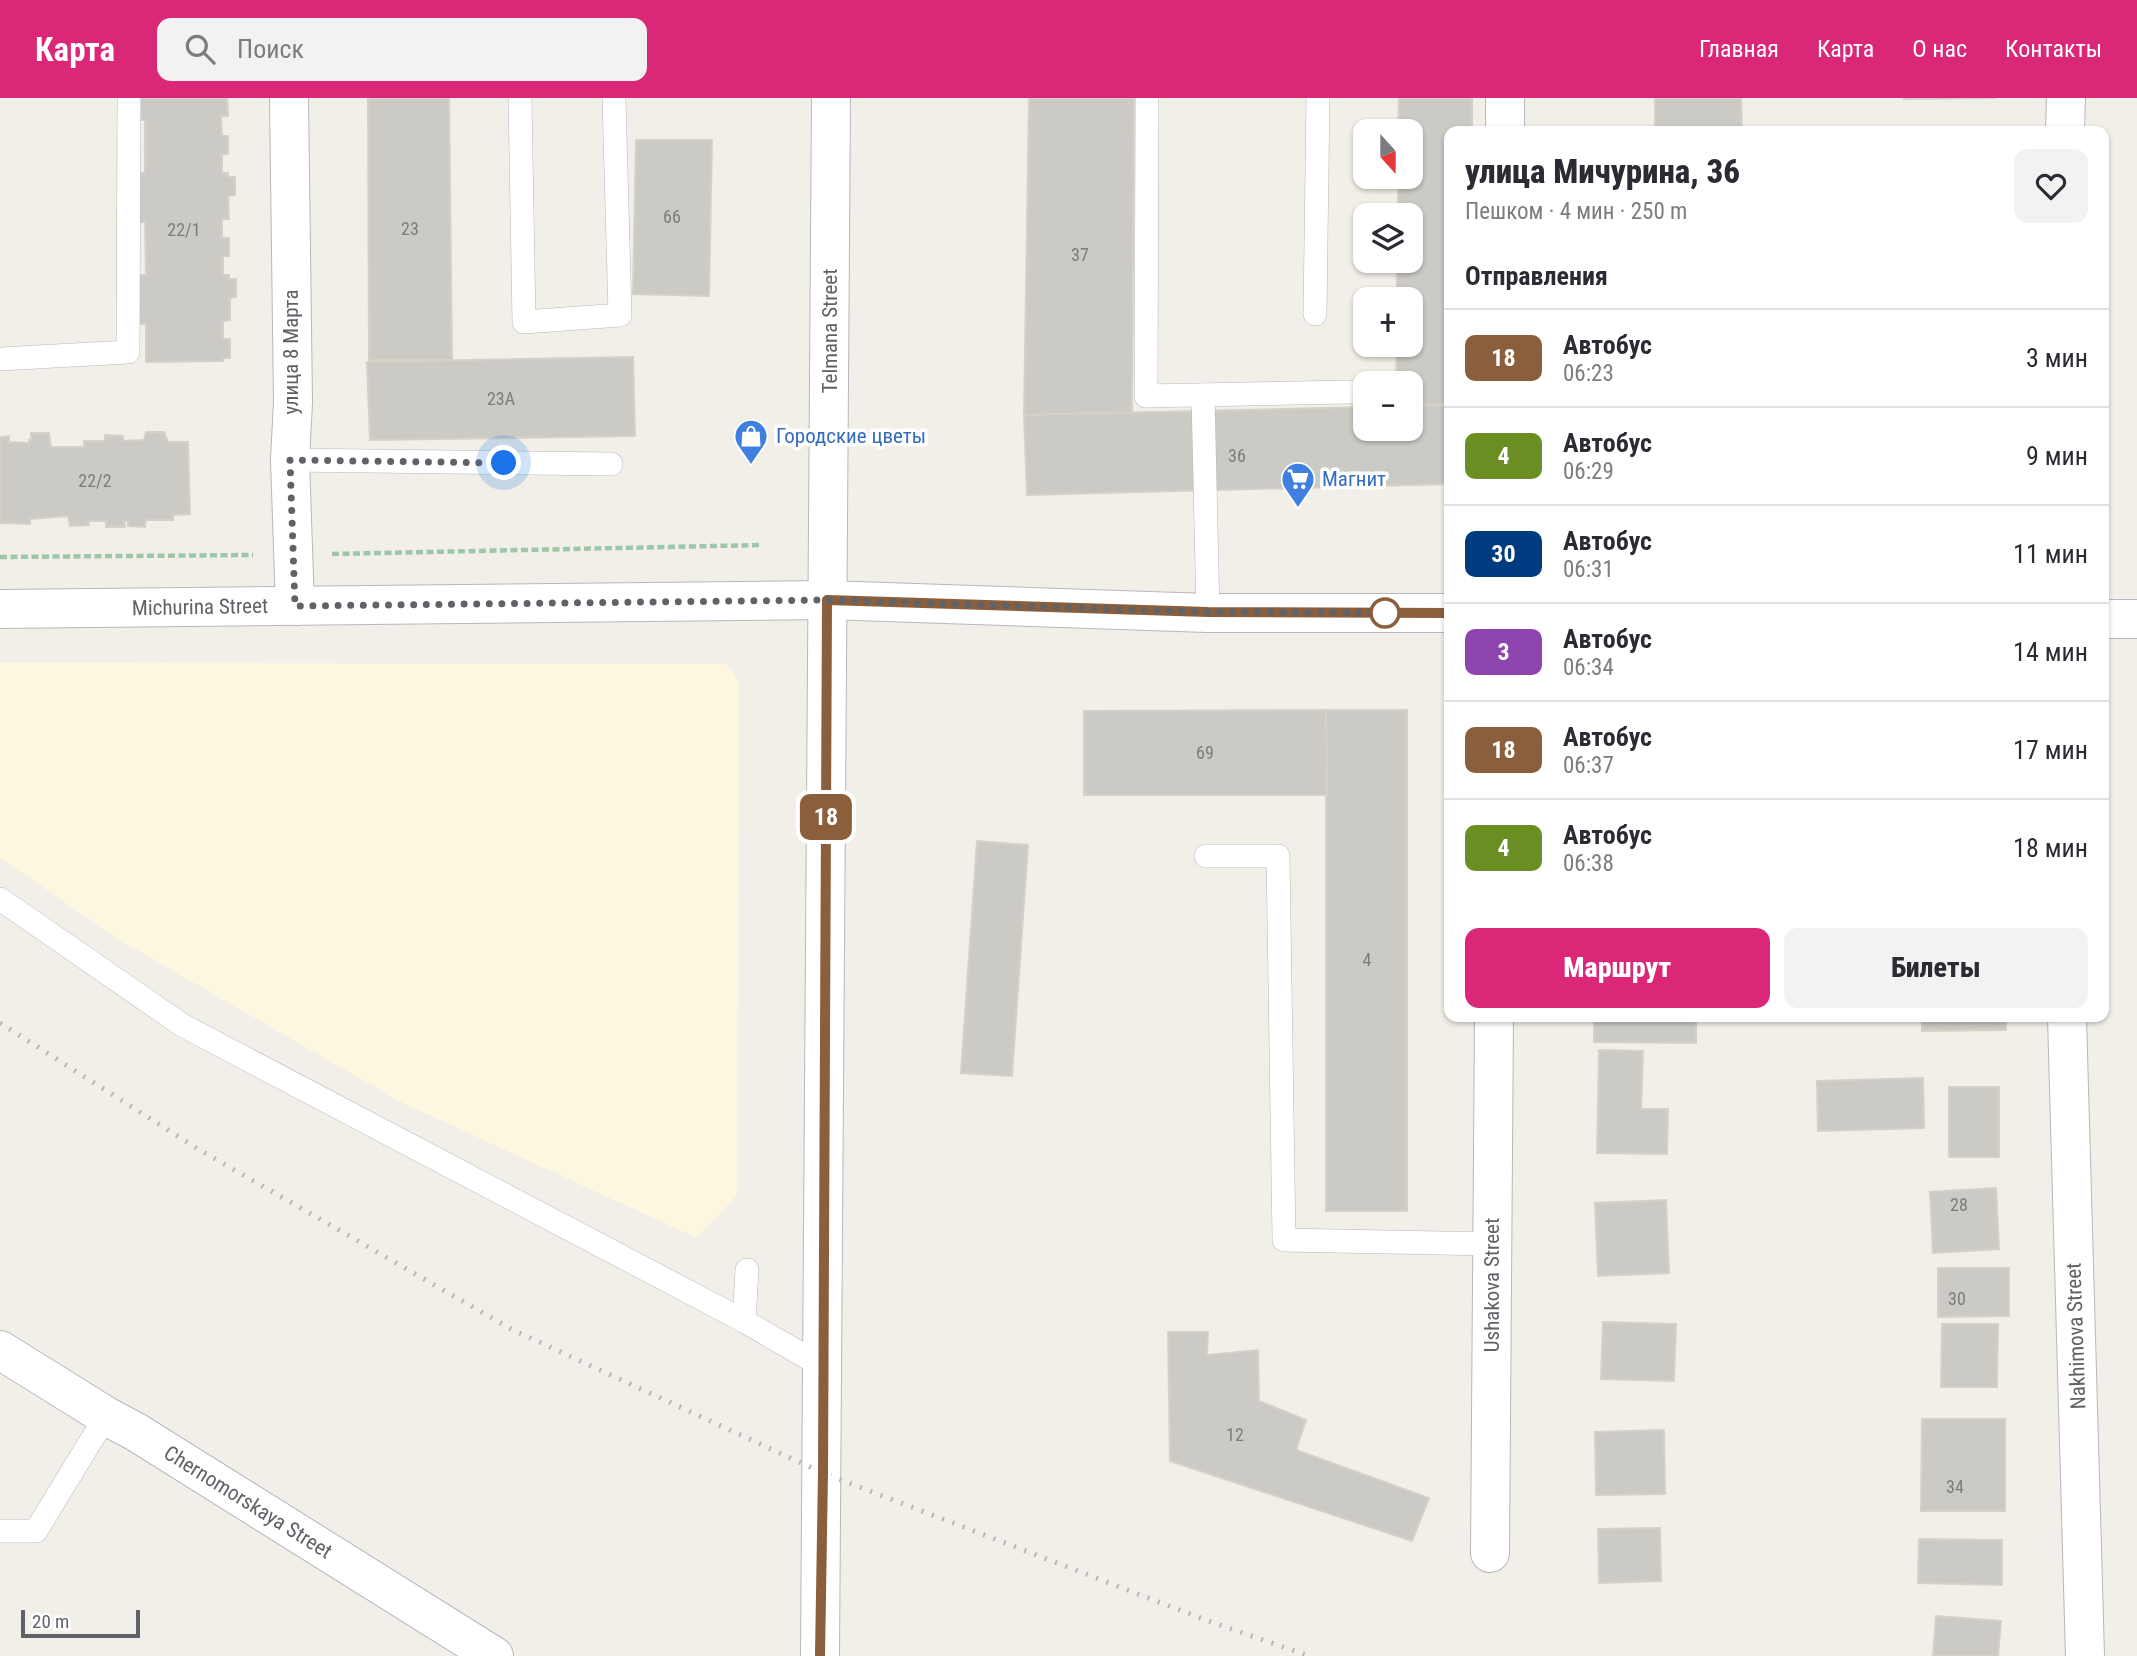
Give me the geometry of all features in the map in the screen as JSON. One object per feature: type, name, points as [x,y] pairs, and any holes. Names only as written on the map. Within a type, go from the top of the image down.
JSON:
[{"type":"street","name":"улица 8 Марта","points":[[289,98],[293,402],[290,460],[295,606]]},
{"type":"street","name":"Telmana Street","points":[[820,1656],[831,98]]},
{"type":"street","points":[[1505,98],[1505,126]]},
{"type":"street","points":[[2065,126],[2066,98]]},
{"type":"street","name":"Michurina Street","points":[[0,609],[827,600],[1208,612],[1444,613]]},
{"type":"street","points":[[2109,619],[2137,620]]},
{"type":"street","name":"Ushakova Street","points":[[1490,1553],[1494,1022]]},
{"type":"street","name":"Nakhimova Street","points":[[2067,1022],[2085,1656]]},
{"type":"street","name":"Chernomorskaya Street","points":[[0,1350],[494,1656]]},
{"type":"lane","points":[[0,359],[128,352],[129,98]]},
{"type":"lane","points":[[520,98],[524,322],[621,315],[614,98]]},
{"type":"lane","points":[[1147,98],[1146,396],[1349,391]]},
{"type":"lane","points":[[1315,314],[1318,98]]},
{"type":"lane","points":[[1203,395],[1208,612]]},
{"type":"lane","points":[[290,460],[611,464]]},
{"type":"lane","points":[[1206,856],[1278,856],[1284,1240],[1493,1244]]},
{"type":"lane","points":[[0,899],[182,1026],[744,1321],[822,1366]]},
{"type":"lane","points":[[744,1321],[747,1270]]},
{"type":"lane","points":[[0,1531],[36,1531],[106,1416]]},
{"type":"path","points":[[0,557],[294,555],[762,545]]},
{"type":"shaded area","points":[[0,663],[726,664],[739,681],[737,1195],[697,1238],[401,1102],[125,943],[0,858]]},
{"type":"building","points":[[132,98],[227,98],[228,116],[221,116],[222,136],[228,136],[228,154],[222,154],[222,173],[235,177],[235,195],[228,196],[229,219],[222,219],[222,238],[229,238],[229,256],[223,256],[223,275],[236,279],[236,297],[230,298],[230,320],[223,321],[223,339],[230,339],[230,358],[223,358],[223,361],[146,362],[146,324],[140,324],[139,320],[139,275],[146,275],[145,222],[139,222],[139,173],[145,173],[145,120],[138,120]]},
{"type":"building","points":[[368,98],[449,98],[452,360],[369,360]]},
{"type":"building","points":[[1029,98],[1134,98],[1132,412],[1024,415]]},
{"type":"building","points":[[1399,98],[1472,98],[1472,126],[1444,126],[1444,404],[1423,404],[1423,371],[1396,371],[1397,357],[1423,357],[1423,287],[1397,287],[1397,273],[1423,273],[1423,203],[1398,203],[1398,189],[1423,189],[1423,119],[1398,119]]},
{"type":"building","points":[[1655,98],[1741,98],[1742,126],[1655,126]]},
{"type":"building","points":[[1904,98],[1996,98],[1904,99]]},
{"type":"building","points":[[636,140],[712,140],[709,296],[633,294]]},
{"type":"building","points":[[633,357],[635,436],[370,440],[367,362]]},
{"type":"building","points":[[1444,405],[1444,484],[1027,495],[1024,415],[1353,407],[1353,441],[1423,441],[1423,406]]},
{"type":"building","points":[[146,432],[164,432],[168,442],[188,442],[190,514],[173,515],[173,520],[146,520],[145,527],[128,526],[128,521],[124,521],[125,527],[106,527],[106,521],[88,521],[89,525],[70,526],[68,516],[30,519],[30,524],[0,523],[0,437],[9,436],[9,442],[29,443],[31,433],[49,433],[51,447],[84,447],[84,441],[105,441],[105,435],[123,436],[123,441],[144,440]]},
{"type":"building","points":[[1326,710],[1407,710],[1407,1211],[1326,1211]]},
{"type":"building","points":[[1326,710],[1327,795],[1084,795],[1084,711]]},
{"type":"building","points":[[977,841],[1028,845],[1012,1076],[961,1073]]},
{"type":"building","points":[[1594,1022],[1696,1022],[1696,1043],[1594,1042]]},
{"type":"building","points":[[1922,1022],[2006,1022],[2006,1030],[1922,1031]]},
{"type":"building","points":[[1599,1050],[1643,1051],[1641,1109],[1668,1109],[1667,1154],[1597,1153]]},
{"type":"building","points":[[1923,1078],[1924,1128],[1818,1131],[1817,1081]]},
{"type":"building","points":[[1949,1087],[1999,1087],[1999,1157],[1949,1157]]},
{"type":"building","points":[[1996,1188],[1999,1249],[1933,1253],[1930,1192]]},
{"type":"building","points":[[1666,1200],[1669,1273],[1598,1276],[1595,1203]]},
{"type":"building","points":[[1938,1268],[2009,1268],[2009,1316],[1938,1317]]},
{"type":"building","points":[[1603,1322],[1676,1324],[1674,1381],[1601,1379]]},
{"type":"building","points":[[1942,1324],[1998,1324],[1997,1387],[1941,1387]]},
{"type":"building","points":[[1168,1332],[1208,1332],[1207,1355],[1258,1350],[1259,1401],[1306,1420],[1296,1450],[1429,1498],[1412,1541],[1170,1461]]},
{"type":"building","points":[[1922,1419],[2005,1419],[2005,1511],[1921,1511]]},
{"type":"building","points":[[1664,1430],[1665,1494],[1596,1495],[1595,1432]]},
{"type":"building","points":[[1660,1528],[1661,1581],[1599,1583],[1598,1529]]},
{"type":"building","points":[[1919,1539],[2002,1540],[2002,1585],[1918,1583]]},
{"type":"building","points":[[1936,1616],[2001,1621],[1998,1656],[1933,1656]]},
{"type":"railway","points":[[0,1023],[198,1149],[511,1329],[823,1473],[1203,1619],[1309,1656]]},
{"type":"bus line","name":"18","points":[[820,1656],[827,600],[1208,612],[1444,613]]},
{"type":"place","name":"Городские цветы","points":[[751,466]]},
{"type":"place","name":"Магнит","points":[[1298,509]]},
{"type":"route","points":[[504,463],[290,460],[295,606],[827,600],[1208,612],[1395,613],[1385,613]]}]
